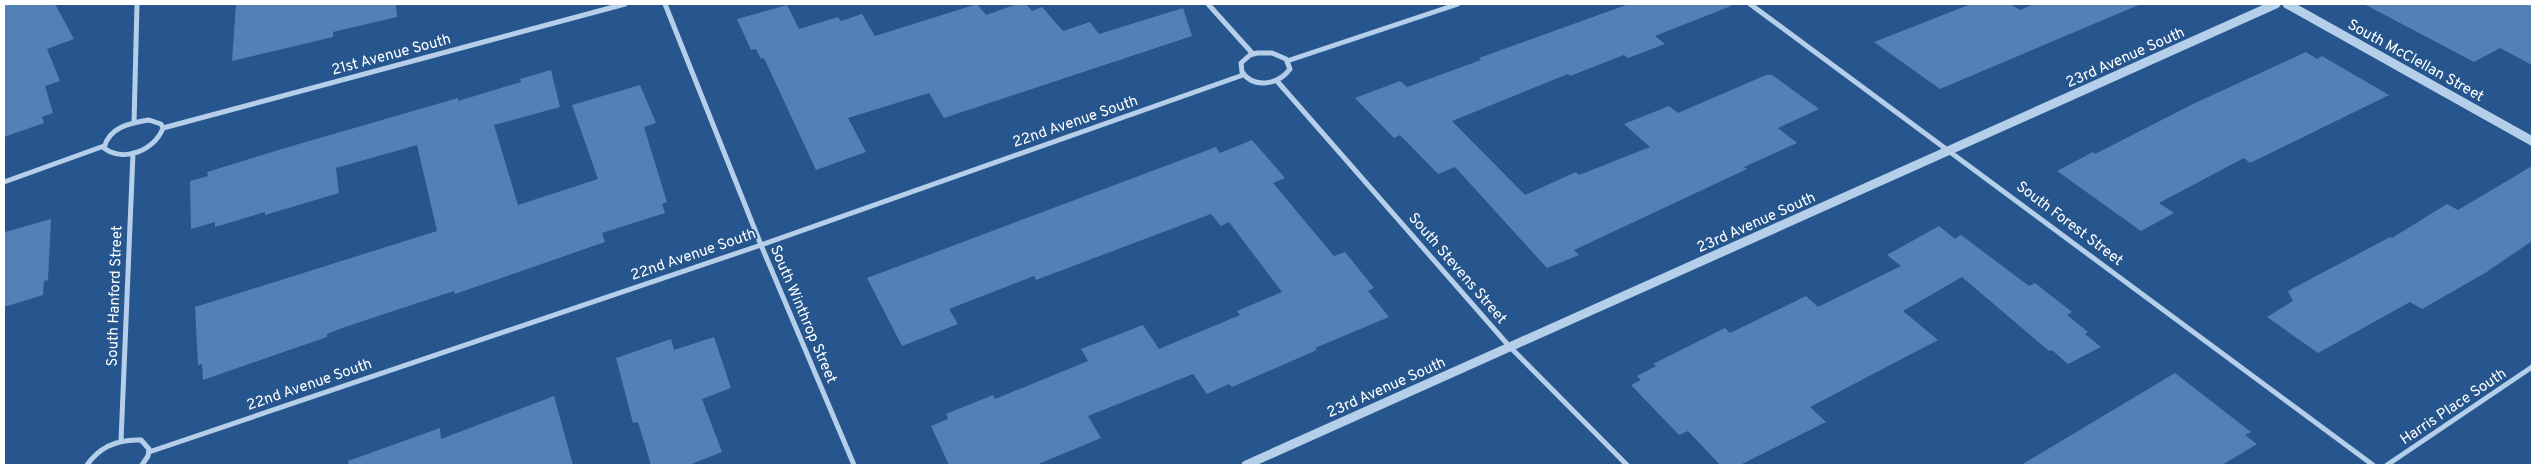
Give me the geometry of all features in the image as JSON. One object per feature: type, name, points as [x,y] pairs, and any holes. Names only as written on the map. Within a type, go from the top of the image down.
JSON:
[{"type":"street","points":[[134,123],[137,4]]},
{"type":"street","name":"21st Avenue South","points":[[163,128],[625,4]]},
{"type":"street","name":"South Winthrop Street","points":[[665,4],[761,245],[854,465]]},
{"type":"street","points":[[1208,4],[1253,54]]},
{"type":"street","points":[[1286,61],[1458,4]]},
{"type":"street","name":"South Forest Street","points":[[1750,4],[1951,150],[2373,465]]},
{"type":"street","name":"23rd Avenue South","points":[[1246,465],[2276,4]]},
{"type":"street","name":"South McClellan Street","points":[[2287,4],[2532,141]]},
{"type":"street","points":[[1272,52],[1286,61],[1290,69],[1288,74],[1277,81],[1259,83],[1243,75],[1241,63],[1253,54],[1272,52]]},
{"type":"street","name":"22nd Avenue South","points":[[149,452],[761,245],[1243,75]]},
{"type":"street","name":"South Stevens Street","points":[[1277,81],[1509,346],[1627,465]]},
{"type":"street","points":[[156,121],[163,128],[158,140],[133,153],[112,154],[107,152],[104,146],[107,138],[113,132],[134,123],[156,121]]},
{"type":"street","points":[[4,182],[104,146]]},
{"type":"street","name":"South Hanford Street","points":[[121,441],[133,153]]},
{"type":"street","name":"Harris Place South","points":[[2387,465],[2532,368]]},
{"type":"street","points":[[87,465],[94,455],[103,448],[121,441],[141,440],[146,444],[149,452],[142,465]]},
{"type":"building","points":[[4,4],[55,4],[74,39],[47,49],[60,81],[45,86],[53,113],[42,117],[44,123],[4,137]]},
{"type":"building","points":[[236,4],[396,4],[397,17],[333,32],[333,37],[232,61]]},
{"type":"building","points":[[977,4],[986,15],[1017,4],[1026,4],[1032,11],[1042,7],[1063,31],[1090,22],[1099,34],[1183,8],[1192,36],[944,118],[929,93],[848,118],[866,152],[816,170],[764,58],[761,59],[756,49],[751,50],[737,19],[787,5],[799,29],[838,17],[841,21],[862,14],[875,36]]},
{"type":"building","points":[[1629,4],[1731,4],[1731,6],[1655,36],[1665,44],[1628,58],[1624,55],[1570,76],[1568,74],[1452,121],[1525,195],[1576,172],[1579,175],[1650,147],[1624,124],[1669,106],[1678,113],[1766,75],[1772,75],[1819,109],[1778,128],[1797,143],[1744,167],[1747,169],[1574,250],[1579,255],[1547,268],[1455,167],[1438,174],[1400,135],[1394,138],[1355,98],[1400,81],[1407,87],[1481,60],[1479,58]]},
{"type":"building","points":[[1971,4],[2010,4],[2020,10],[2034,4],[2141,4],[1940,89],[1874,42]]},
{"type":"building","points":[[2364,4],[2532,4],[2532,65],[2500,48],[2474,62]]},
{"type":"building","points":[[2306,52],[2317,59],[2322,56],[2389,95],[2250,163],[2244,158],[2159,203],[2174,213],[2141,231],[2057,171],[2093,152],[2095,154],[2193,104]]},
{"type":"building","points":[[551,70],[560,107],[494,125],[518,205],[598,179],[572,105],[640,85],[656,123],[644,127],[667,202],[662,204],[665,213],[602,233],[605,242],[455,294],[454,291],[345,327],[327,334],[327,337],[203,380],[202,364],[198,365],[195,307],[437,231],[417,145],[336,168],[339,193],[265,215],[265,212],[215,227],[215,222],[191,229],[190,181],[208,176],[207,172],[458,98],[458,101],[521,82],[520,79]]},
{"type":"building","points":[[1252,140],[1285,178],[1273,183],[1334,256],[1345,252],[1374,288],[1368,291],[1389,317],[1315,348],[1317,350],[1232,387],[1229,384],[1207,394],[1193,374],[1088,416],[1101,438],[1036,465],[949,465],[931,426],[948,419],[946,414],[993,395],[995,399],[1088,361],[1081,349],[1143,325],[1159,349],[1240,315],[1237,311],[1282,292],[1229,222],[1221,226],[1211,214],[1036,280],[1034,276],[949,309],[958,324],[902,346],[867,278],[1216,147],[1220,153]]},
{"type":"building","points":[[2532,166],[2532,241],[2485,273],[2422,309],[2410,302],[2318,353],[2267,317],[2293,301],[2288,291],[2390,237],[2392,238],[2447,204],[2458,210]]},
{"type":"building","points":[[51,219],[48,280],[44,281],[43,295],[4,307],[5,232]]},
{"type":"building","points":[[1939,226],[1955,239],[1961,235],[2029,286],[2035,283],[2072,312],[2067,315],[2088,332],[2085,334],[2101,347],[2068,364],[2052,350],[2049,351],[1962,277],[1903,311],[1938,340],[1810,407],[1826,422],[1740,465],[1720,465],[1688,431],[1679,435],[1631,385],[1641,380],[1637,376],[1656,366],[1653,364],[1725,328],[1730,333],[1806,296],[1818,307],[1901,266],[1887,255]]},
{"type":"building","points":[[714,337],[731,388],[702,399],[722,452],[689,465],[651,465],[638,422],[633,423],[616,358],[671,339],[674,350]]},
{"type":"building","points":[[2175,373],[2251,432],[2245,435],[2257,444],[2222,465],[2021,465]]},
{"type":"building","points":[[554,396],[573,465],[349,465],[348,461],[440,428],[441,439]]}]
